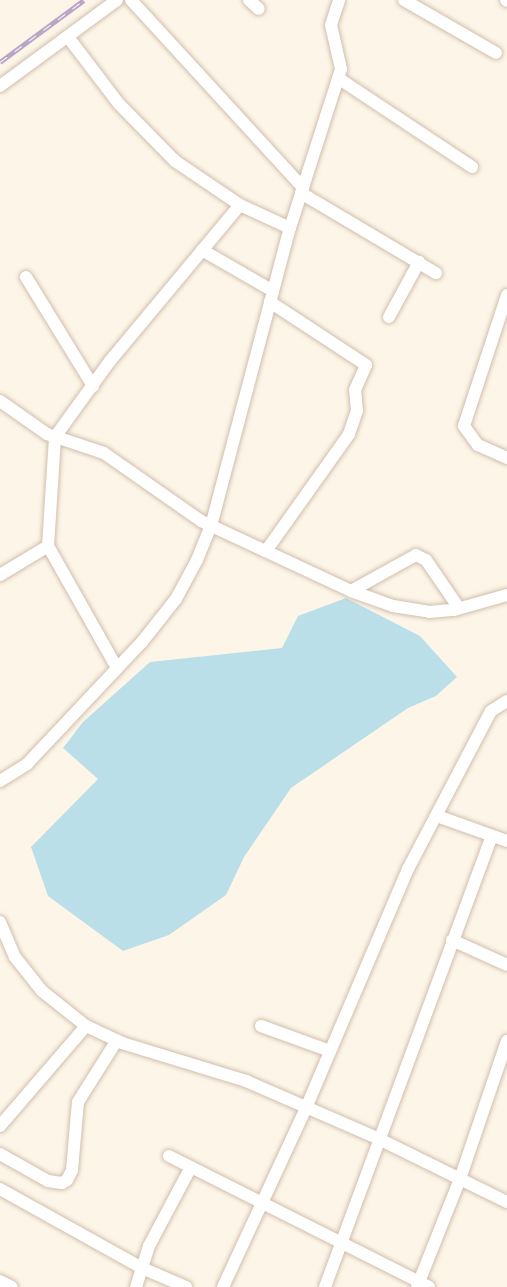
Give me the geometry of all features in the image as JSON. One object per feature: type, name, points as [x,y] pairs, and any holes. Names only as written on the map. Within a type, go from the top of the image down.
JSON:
[{"type":"street","points":[[0,86],[117,0]]},
{"type":"street","points":[[131,0],[302,191],[436,273]]},
{"type":"street","points":[[0,781],[27,764],[117,668],[176,599],[211,526],[290,228],[338,78],[342,61],[331,25],[339,0]]},
{"type":"street","points":[[404,0],[496,53]]},
{"type":"street","points":[[68,37],[137,126],[175,161],[240,205],[290,228]]},
{"type":"street","points":[[338,78],[472,167]]},
{"type":"street","points":[[117,668],[48,546],[55,437],[93,386],[240,205]]},
{"type":"street","points":[[202,250],[272,296],[366,365],[355,390],[357,411],[349,434],[266,551]]},
{"type":"street","points":[[389,317],[419,262]]},
{"type":"street","points":[[27,277],[93,386]]},
{"type":"street","points":[[507,295],[464,426],[478,445],[507,458]]},
{"type":"street","points":[[0,401],[55,437],[104,453],[211,526],[351,591],[413,610],[442,612],[507,595]]},
{"type":"street","points":[[0,575],[48,546]]},
{"type":"street","points":[[351,591],[416,555],[426,560],[459,608]]},
{"type":"street","points":[[223,1287],[306,1108],[408,869],[491,711],[507,701]]},
{"type":"street","points":[[437,816],[507,841]]},
{"type":"street","points":[[325,1287],[377,1138],[492,836]]},
{"type":"street","points":[[0,922],[20,964],[42,991],[86,1026],[117,1040],[246,1081],[377,1138],[507,1202]]},
{"type":"street","points":[[452,940],[507,966]]},
{"type":"street","points":[[0,953],[20,964]]},
{"type":"street","points":[[0,1126],[86,1026]]},
{"type":"street","points":[[261,1026],[330,1052]]},
{"type":"street","points":[[0,1154],[48,1181],[62,1184],[67,1180],[72,1170],[78,1102],[117,1040]]},
{"type":"street","points":[[169,1156],[263,1201],[422,1285],[507,1041]]},
{"type":"street","points":[[136,1287],[142,1268],[191,1167]]},
{"type":"street","points":[[0,1189],[142,1268],[186,1287]]},
{"type":"street","points":[[0,1281],[12,1287]]},
{"type":"water","points":[[346,598],[420,636],[457,677],[436,696],[408,708],[291,788],[244,857],[226,895],[169,935],[123,951],[48,896],[31,847],[98,779],[63,748],[83,722],[150,662],[282,648],[298,616]]},
{"type":"railway","points":[[0,62],[84,0]]}]
